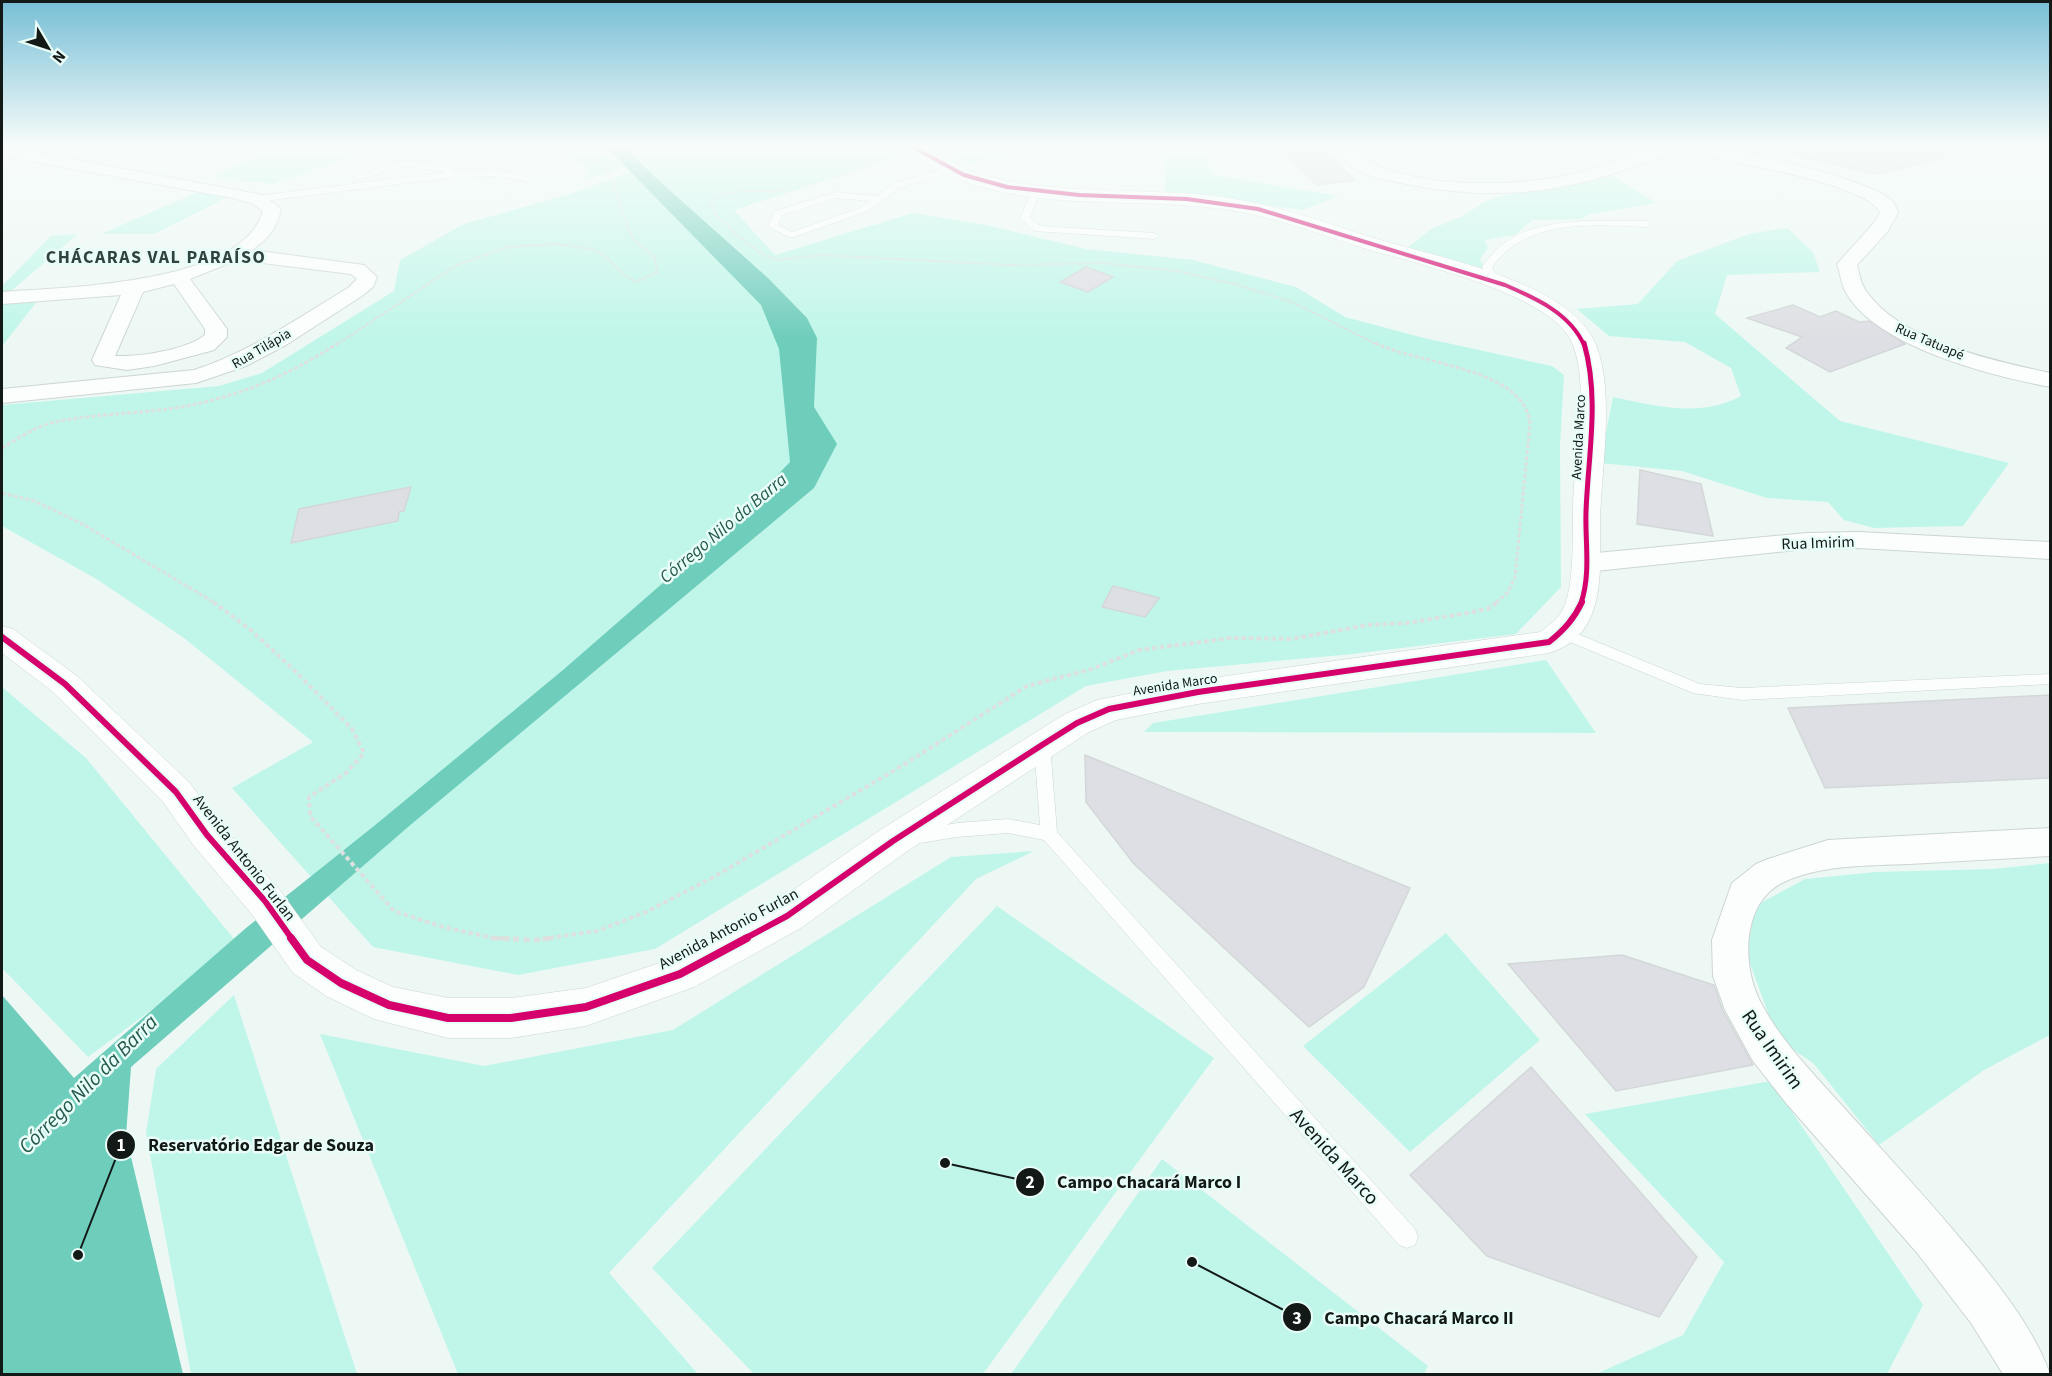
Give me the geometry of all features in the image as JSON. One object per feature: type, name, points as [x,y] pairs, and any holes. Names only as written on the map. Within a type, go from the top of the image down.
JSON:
[{"type":"main road","name":"Avenida Marco","points":[[1042,745],[1077,723],[1109,709],[1145,700],[1548,642],[1563,633],[1574,620],[1585,598],[1585,530],[1593,390],[1584,343],[1576,327],[1560,315],[1494,281],[1262,210]]},
{"type":"main road","name":"Avenida Antonio Furlan","points":[[2,637],[65,684],[176,792],[207,836],[265,902],[307,960],[341,983],[389,1005],[448,1018],[500,1018],[586,1007],[680,974],[787,916],[893,841],[1042,745]]},
{"type":"street","points":[[2,298],[135,287],[178,276],[234,254],[261,235],[272,219],[272,210]]},
{"type":"street","name":"Rua Tatuapé","points":[[1888,210],[1889,213],[1881,227],[1847,264],[1851,288],[1863,303],[1881,320],[1944,350],[2050,380]]},
{"type":"street","name":"Rua Tilápia","points":[[2,396],[196,376],[224,369],[244,360],[366,283],[367,277],[357,269],[234,254]]},
{"type":"street","points":[[135,287],[103,360],[114,364],[132,363],[206,345],[216,337],[216,329],[178,276]]},
{"type":"street","name":"Rua Imirim","points":[[1586,563],[1818,541],[1859,540],[2050,550]]},
{"type":"street","name":"Rua Imirim","points":[[2026,1374],[2022,1362],[1987,1307],[1933,1239],[1800,1089],[1767,1048],[1744,1010],[1732,976],[1730,940],[1744,894],[1767,874],[1828,854],[2050,842]]},
{"type":"lane","points":[[787,210],[778,213],[773,226],[791,235],[862,210]]},
{"type":"lane","points":[[1029,210],[1025,218],[1038,229],[1154,236]]},
{"type":"lane","points":[[1494,281],[1487,267],[1491,259],[1500,248],[1523,236],[1552,226],[1588,223],[1647,224]]},
{"type":"lane","points":[[1563,633],[1698,689],[1742,694],[2050,679]]},
{"type":"lane","points":[[893,841],[957,830],[1008,826],[1049,834],[1042,745]]},
{"type":"lane","name":"Avenida Marco","points":[[1049,834],[1407,1237]]},
{"type":"path","points":[[2,448],[33,430],[54,422],[194,406],[255,388],[288,374],[312,360],[458,265],[507,246],[531,242],[560,243],[597,250],[606,256],[620,273],[636,282],[657,272],[655,258],[633,239],[622,210]]},
{"type":"path","points":[[2,493],[34,501],[81,523],[204,595],[252,631],[352,729],[364,753],[346,773],[309,797],[310,816],[394,911],[442,927],[494,938],[536,940],[597,931],[646,912],[714,877],[905,764],[1027,686],[1092,669],[1139,650],[1231,638],[1292,639],[1367,625],[1429,619],[1490,608],[1508,592],[1515,577],[1530,424],[1529,414],[1522,403],[1508,388],[1487,377],[1384,348],[1277,296],[1177,271],[1102,263],[1010,265],[821,255],[778,260],[762,254],[744,241],[714,210]]},
{"type":"shaded area","points":[[156,210],[202,210],[154,234],[101,234]]},
{"type":"shaded area","points":[[513,210],[734,210],[775,255],[913,213],[986,225],[1086,249],[1193,260],[1296,287],[1345,317],[1424,338],[1552,366],[1564,375],[1560,446],[1561,587],[1516,634],[1353,654],[1167,671],[1086,686],[655,949],[518,975],[373,947],[232,788],[313,742],[184,638],[98,580],[2,526],[2,405],[219,386],[262,373],[394,291],[400,260],[464,224]]},
{"type":"shaded area","points":[[1472,210],[1613,210],[1590,214],[1581,219],[1532,220],[1515,235],[1484,240],[1488,248],[1480,259],[1486,273],[1406,249],[1431,229]]},
{"type":"shaded area","points":[[1787,228],[1813,252],[1820,272],[1727,275],[1715,314],[1840,421],[2009,463],[1963,526],[1874,528],[1844,520],[1828,502],[1767,498],[1682,471],[1600,463],[1613,397],[1662,406],[1694,408],[1726,403],[1741,396],[1731,368],[1685,342],[1609,336],[1577,309],[1638,304],[1677,261],[1749,234]]},
{"type":"shaded area","points":[[78,234],[11,291],[2,292],[2,286],[51,236]]},
{"type":"shaded area","points":[[38,300],[2,346],[2,303]]},
{"type":"shaded area","points":[[1546,660],[1596,733],[1144,732],[1153,723]]},
{"type":"shaded area","points":[[2,687],[86,758],[239,945],[88,1057],[2,968]]},
{"type":"shaded area","points":[[1034,851],[976,879],[609,1273],[698,1374],[458,1374],[320,1034],[484,1066],[673,1030],[951,857]]},
{"type":"shaded area","points":[[2050,863],[2050,1035],[1984,1070],[1879,1145],[1814,1064],[1777,1038],[1747,955],[1755,906],[1805,879],[1876,872],[1992,869]]},
{"type":"shaded area","points":[[997,906],[1214,1058],[983,1374],[754,1374],[652,1268]]},
{"type":"shaded area","points":[[1446,933],[1540,1040],[1410,1152],[1303,1046]]},
{"type":"shaded area","points":[[234,995],[357,1374],[191,1374],[146,1133],[156,1069]]},
{"type":"shaded area","points":[[1771,1081],[1923,1305],[1887,1374],[1596,1374],[1683,1335],[1724,1262],[1585,1114]]},
{"type":"shaded area","points":[[1162,1159],[1428,1366],[1424,1374],[1011,1374]]},
{"type":"water","name":"Córrego Nilo da Barra","points":[[668,210],[692,210],[768,278],[807,318],[817,338],[814,407],[837,444],[814,488],[408,827],[131,1067],[126,1136],[183,1374],[2,1374],[2,995],[74,1078],[246,928],[563,670],[726,528],[790,462],[779,349],[761,305]]},
{"type":"building","points":[[1086,267],[1113,277],[1088,292],[1060,282]]},
{"type":"building","points":[[1793,305],[1820,317],[1836,311],[1859,322],[1870,321],[1905,344],[1830,372],[1786,348],[1802,337],[1747,318]]},
{"type":"building","points":[[1640,470],[1701,484],[1713,536],[1637,524]]},
{"type":"building","points":[[411,487],[404,511],[399,512],[398,521],[291,543],[299,509]]},
{"type":"building","points":[[1113,586],[1159,598],[1145,617],[1102,607]]},
{"type":"building","points":[[2050,695],[2050,778],[1825,788],[1788,708]]},
{"type":"building","points":[[1085,755],[1410,888],[1364,987],[1309,1027],[1134,864],[1086,802]]},
{"type":"building","points":[[1622,955],[1714,985],[1723,1011],[1753,1065],[1616,1091],[1508,964]]},
{"type":"building","points":[[1531,1067],[1697,1257],[1659,1317],[1487,1256],[1410,1175]]},
{"type":"cycle path","points":[[2,637],[65,684],[176,792],[207,835],[265,901],[307,960],[341,983],[389,1005],[448,1018],[511,1018],[586,1007],[680,974],[787,916],[893,841],[1042,745],[1077,723],[1109,709],[1198,692],[1549,642],[1565,629],[1576,615],[1586,584],[1586,511],[1593,406],[1589,364],[1579,333],[1570,323],[1546,305],[1505,285],[1262,210]]},
{"type":"place","name":"Campo Chacará Marco I","points":[[945,1163]]},
{"type":"place","name":"Reservatório Edgar de Souza","points":[[78,1255]]},
{"type":"place","name":"Campo Chacará Marco II","points":[[1192,1262]]},
{"type":"district","name":"CHÁCARAS VAL PARAÍSO","points":[[156,257]]}]
